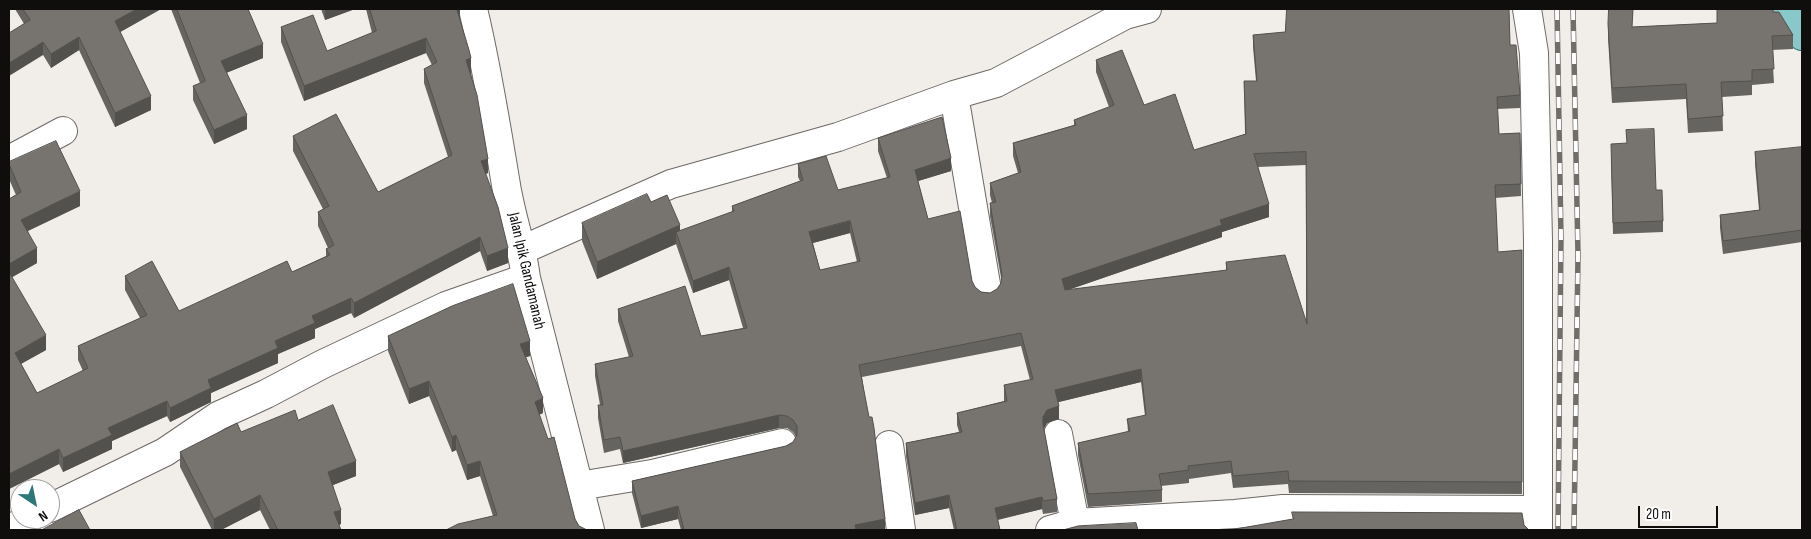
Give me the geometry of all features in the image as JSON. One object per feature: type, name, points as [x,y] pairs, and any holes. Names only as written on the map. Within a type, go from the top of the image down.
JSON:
[{"type":"main road","points":[[1787,9],[1802,36]]},
{"type":"street","name":"Jalan Ipik Gandamanah","points":[[473,9],[488,71],[506,187],[522,250],[526,278],[590,530]]},
{"type":"street","points":[[1058,434],[1078,526],[1283,509],[1538,520],[1538,241],[1535,73],[1527,9]]},
{"type":"street","points":[[522,250],[671,184],[838,137],[954,95],[996,83],[1132,11]]},
{"type":"street","points":[[954,95],[987,290]]},
{"type":"street","points":[[9,160],[63,131]]},
{"type":"street","points":[[60,503],[165,452],[218,416],[266,394],[323,364],[446,306],[526,278]]},
{"type":"street","points":[[579,486],[652,474],[782,443]]},
{"type":"street","points":[[889,445],[902,530]]},
{"type":"building","points":[[23,9],[137,9],[115,21],[151,96],[115,113],[79,37],[51,54],[43,42],[9,63],[9,33],[30,20]]},
{"type":"building","points":[[177,9],[248,9],[263,44],[221,61],[247,115],[214,130],[193,86],[205,81]]},
{"type":"building","points":[[370,9],[460,9],[457,10],[471,58],[466,60],[477,95],[488,159],[481,161],[498,207],[508,248],[487,256],[480,237],[354,303],[351,298],[312,316],[315,323],[275,341],[278,348],[208,380],[211,388],[170,408],[167,401],[108,428],[112,435],[63,458],[59,449],[9,474],[9,272],[46,335],[15,353],[37,393],[88,368],[78,346],[147,315],[125,276],[152,261],[179,311],[287,261],[292,272],[330,255],[326,249],[334,245],[318,212],[329,206],[293,136],[336,114],[378,192],[452,155],[424,69],[437,62],[426,38],[304,86],[281,27],[313,15],[327,51],[376,31]]},
{"type":"building","points":[[1287,9],[1509,9],[1510,45],[1516,45],[1520,95],[1497,97],[1499,134],[1520,133],[1521,184],[1495,185],[1498,252],[1522,250],[1522,482],[1289,481],[1288,471],[1233,476],[1231,461],[1188,466],[1189,470],[1159,474],[1162,490],[1088,494],[1078,443],[1130,431],[1127,419],[1146,415],[1141,369],[1055,390],[1059,406],[1047,410],[1043,417],[1043,424],[1057,499],[1043,501],[1042,497],[995,508],[1000,530],[957,530],[949,495],[915,503],[906,443],[962,432],[957,413],[1007,401],[1004,385],[1033,379],[1021,333],[859,365],[869,417],[872,417],[874,428],[885,519],[855,525],[856,529],[851,530],[684,530],[678,506],[641,516],[632,481],[786,446],[793,442],[797,435],[797,426],[793,420],[787,416],[779,415],[623,451],[620,437],[604,440],[598,405],[603,405],[595,364],[633,356],[618,309],[685,286],[701,336],[747,328],[729,267],[693,281],[676,232],[734,211],[732,206],[803,180],[798,164],[826,156],[838,190],[890,177],[878,138],[942,117],[951,158],[915,170],[928,219],[960,211],[972,281],[981,292],[990,293],[997,289],[1001,283],[1002,275],[990,203],[996,202],[990,183],[1021,172],[1013,143],[1076,125],[1074,120],[1114,105],[1096,60],[1122,50],[1144,105],[1175,94],[1194,150],[1246,134],[1244,81],[1257,81],[1253,35],[1285,32]],"holes":[[[1306,152],[1307,324],[1285,255],[1226,262],[1227,270],[1065,290],[1062,279],[1222,225],[1220,220],[1269,204],[1254,154]],[[850,221],[860,261],[820,270],[809,232]]]},
{"type":"building","points":[[1609,9],[1633,9],[1632,27],[1717,23],[1717,9],[1773,9],[1773,12],[1779,12],[1793,35],[1772,36],[1774,69],[1752,70],[1752,81],[1721,82],[1723,116],[1688,119],[1686,84],[1612,88],[1608,24]]},
{"type":"building","points":[[1654,129],[1656,190],[1662,190],[1663,221],[1613,223],[1611,144],[1627,143],[1626,130]]},
{"type":"building","points":[[56,141],[80,191],[21,220],[37,248],[9,264],[9,199],[21,192],[9,162]]},
{"type":"building","points":[[1802,147],[1802,230],[1723,241],[1720,215],[1760,210],[1755,152]]},
{"type":"building","points":[[647,194],[651,202],[667,195],[680,225],[597,262],[582,223]]},
{"type":"building","points":[[513,284],[530,341],[520,344],[543,398],[535,402],[548,439],[554,437],[575,519],[579,526],[587,530],[446,530],[458,524],[497,515],[480,461],[467,465],[456,435],[452,437],[429,381],[409,389],[388,336],[452,306]]},
{"type":"building","points":[[333,405],[356,461],[328,472],[341,510],[334,512],[341,530],[278,530],[260,495],[214,519],[180,452],[237,423],[241,432],[295,410],[298,420]]},
{"type":"building","points":[[79,510],[90,530],[42,530],[60,529],[60,520]]},
{"type":"building","points":[[1292,512],[1522,513],[1524,525],[1529,530],[1230,530],[1293,519]]},
{"type":"building","points":[[1136,523],[1138,530],[1063,530],[1078,526]]},
{"type":"railway","points":[[1557,9],[1561,238],[1558,530]]},
{"type":"railway","points":[[1573,9],[1578,255],[1574,530]]}]
